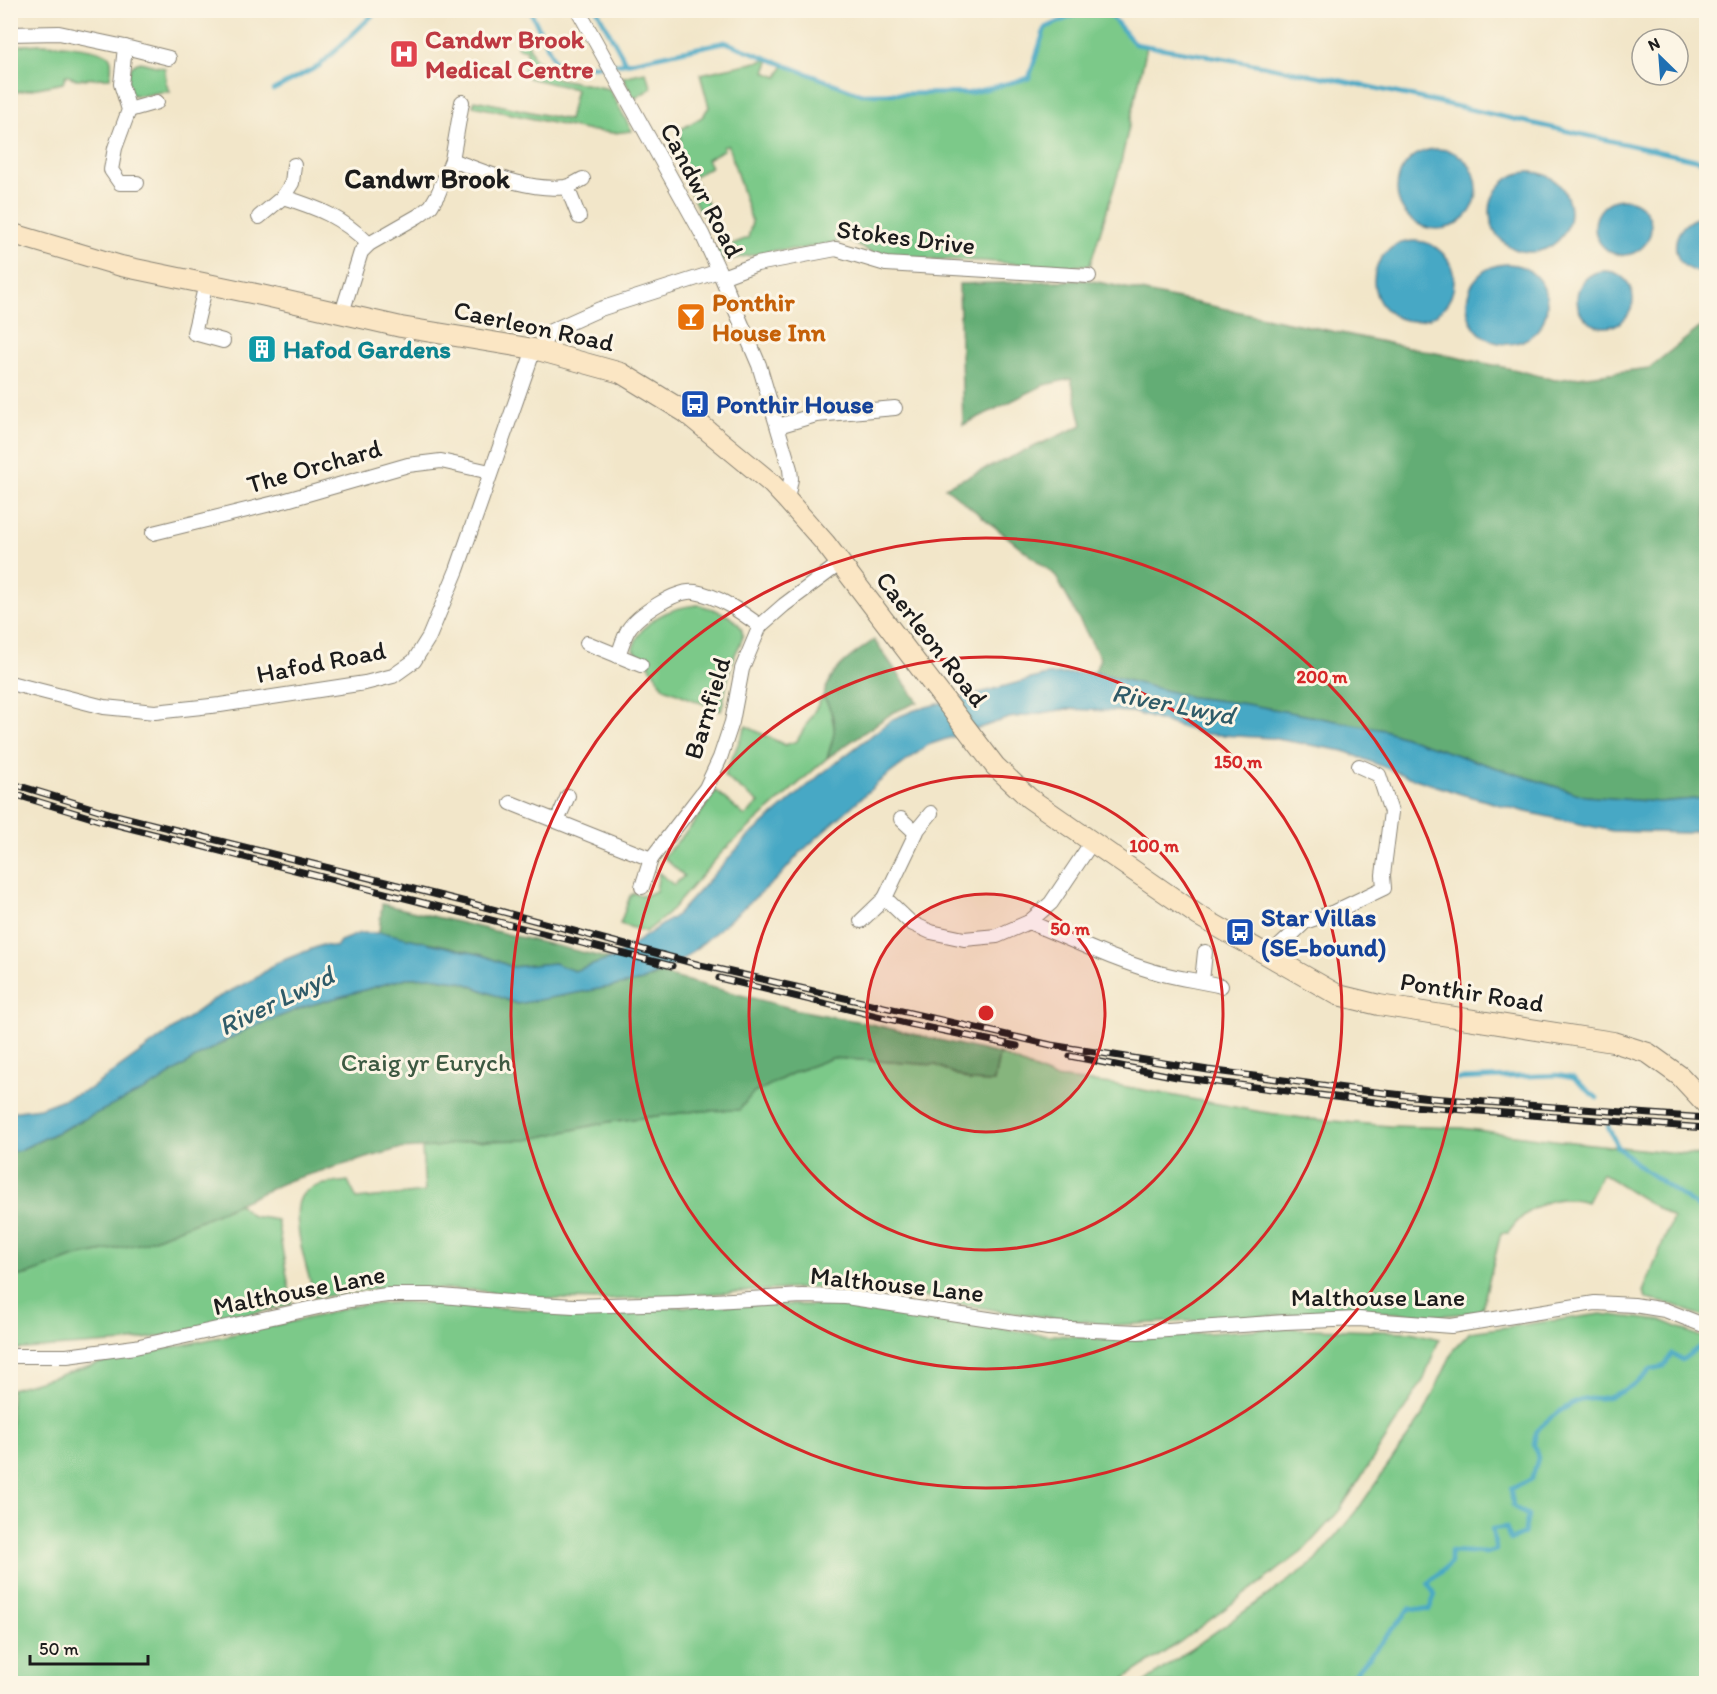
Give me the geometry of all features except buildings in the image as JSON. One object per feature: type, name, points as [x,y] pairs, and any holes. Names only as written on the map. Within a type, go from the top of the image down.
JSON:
[{"type":"main road","name":"Caerleon Road","points":[[10,233],[120,266],[401,327],[538,350],[621,373],[685,412],[771,483],[810,525],[971,735]]},
{"type":"main road","name":"Ponthir Road","points":[[971,735],[994,766],[1029,798],[1199,916],[1338,995],[1379,1005],[1613,1041],[1648,1053],[1680,1076],[1706,1103]]},
{"type":"street","name":"Candwr Road","points":[[578,10],[702,234],[721,274],[759,365],[778,426],[791,479],[787,500]]},
{"type":"street","points":[[10,34],[59,33],[169,58]]},
{"type":"street","points":[[125,47],[121,84],[129,110],[115,148],[111,170],[120,183],[137,183]]},
{"type":"street","points":[[129,110],[157,102]]},
{"type":"street","points":[[342,313],[361,252],[369,244],[418,216],[430,206],[438,194],[452,160],[462,102]]},
{"type":"street","points":[[452,160],[508,180],[543,187],[567,187],[583,179]]},
{"type":"street","points":[[259,217],[283,197],[292,183],[294,165]]},
{"type":"street","points":[[567,187],[579,217]]},
{"type":"street","points":[[283,197],[332,215],[369,244]]},
{"type":"street","name":"Stokes Drive","points":[[538,350],[551,331],[600,309],[758,264],[836,249],[886,264],[1089,276]]},
{"type":"street","points":[[206,284],[194,333],[223,341]]},
{"type":"street","name":"Hafod Road","points":[[10,683],[104,707],[155,712],[231,704],[365,683],[393,676],[414,662],[429,637],[457,570],[490,472],[538,350]]},
{"type":"street","points":[[778,426],[816,415],[895,408]]},
{"type":"street","name":"The Orchard","points":[[153,533],[283,501],[408,465],[441,461],[490,472]]},
{"type":"street","name":"Barnfield","points":[[642,887],[651,859],[706,788],[720,758],[732,722],[742,669],[760,626],[839,564]]},
{"type":"street","points":[[618,656],[629,628],[651,609],[673,597],[692,591],[714,598],[739,611],[760,626]]},
{"type":"street","points":[[587,643],[641,665]]},
{"type":"street","points":[[1268,957],[1305,922],[1334,912],[1384,888],[1383,875],[1391,812],[1379,775],[1359,766]]},
{"type":"street","points":[[557,821],[568,796]]},
{"type":"street","points":[[511,803],[651,859]]},
{"type":"street","points":[[861,921],[885,898],[916,833],[931,813]]},
{"type":"street","points":[[901,819],[916,833]]},
{"type":"street","points":[[885,898],[910,923],[931,932],[964,939],[997,936],[1029,921],[1051,903],[1092,842]]},
{"type":"street","points":[[1029,921],[1162,974],[1221,986]]},
{"type":"street","points":[[1202,981],[1205,952]]},
{"type":"street","name":"Malthouse Lane","points":[[10,1356],[67,1356],[135,1347],[350,1300],[387,1295],[431,1295],[574,1305],[802,1296],[846,1297],[1048,1328],[1138,1332],[1347,1320],[1451,1326],[1595,1303],[1634,1305],[1665,1310],[1707,1326]]},
{"type":"green space","points":[[1086,11],[1106,11],[1135,44],[1147,46],[1119,171],[1090,265],[1056,267],[881,257],[847,240],[722,261],[717,250],[748,238],[752,222],[728,145],[723,147],[724,150],[707,159],[711,167],[693,177],[710,209],[713,220],[710,221],[700,212],[683,178],[690,175],[686,166],[682,167],[675,156],[681,138],[678,131],[702,117],[709,107],[700,74],[770,59],[765,72],[778,77],[784,65],[861,94],[970,93],[1029,78],[1045,28]]},
{"type":"green space","points":[[524,33],[534,58],[555,78],[609,89],[632,131],[614,133],[585,130],[473,106],[475,100],[569,120],[576,89],[528,78],[529,72],[524,71],[527,50],[517,48],[519,39]]},
{"type":"green space","points":[[39,44],[78,47],[106,54],[110,58],[112,68],[110,78],[76,79],[66,75],[63,83],[11,93],[11,46]]},
{"type":"green space","points":[[140,62],[165,68],[166,83],[170,92],[140,96],[131,94],[128,75],[132,67]]},
{"type":"green space","points":[[645,72],[652,88],[634,99],[623,77]]},
{"type":"green space","points":[[1088,280],[1517,370],[1555,380],[1649,368],[1703,325],[1706,319],[1706,798],[1659,802],[1585,796],[1384,730],[1246,704],[1191,697],[1095,672],[1100,658],[1055,575],[945,487],[1082,425],[1071,379],[1044,385],[963,425],[959,284]]},
{"type":"green space","points":[[698,605],[727,615],[739,625],[742,632],[742,639],[729,673],[721,711],[664,688],[649,665],[633,649],[642,630],[658,617],[677,609]]},
{"type":"green space","points":[[874,640],[918,702],[894,712],[827,758],[834,734],[834,720],[823,696],[827,685],[837,669]]},
{"type":"green space","points":[[823,696],[830,708],[835,732],[827,758],[723,851],[668,914],[646,932],[620,924],[630,896],[634,893],[644,896],[656,891],[659,873],[674,885],[684,876],[663,857],[691,827],[716,791],[745,816],[759,803],[724,776],[746,726],[785,745],[797,741]]},
{"type":"green space","points":[[382,904],[611,959],[574,971],[554,963],[512,967],[482,955],[379,933]]},
{"type":"green space","name":"Craig yr Eurych","points":[[661,974],[798,1010],[862,1022],[999,1054],[994,1082],[970,1081],[936,1065],[832,1058],[795,1072],[752,1094],[739,1110],[697,1111],[608,1122],[527,1140],[470,1141],[436,1147],[398,1149],[290,1180],[144,1243],[75,1257],[29,1274],[11,1278],[11,1152],[73,1125],[245,1030],[304,1007],[407,978],[432,977],[462,982],[517,1004],[642,981]]},
{"type":"green space","points":[[999,1054],[1054,1078],[1111,1084],[1261,1112],[1389,1126],[1461,1128],[1706,1156],[1706,1318],[1674,1305],[1647,1299],[1643,1292],[1673,1218],[1602,1173],[1587,1202],[1564,1199],[1542,1204],[1523,1216],[1508,1233],[1501,1233],[1481,1312],[1435,1316],[1369,1311],[1116,1325],[1005,1312],[857,1285],[606,1300],[507,1296],[477,1290],[430,1289],[373,1289],[315,1298],[298,1229],[297,1214],[303,1194],[318,1186],[348,1181],[357,1199],[425,1192],[422,1148],[470,1141],[527,1140],[608,1122],[697,1111],[739,1110],[752,1094],[795,1072],[832,1058],[936,1065],[970,1081],[994,1082]]},
{"type":"green space","points":[[239,1204],[252,1216],[277,1220],[292,1304],[175,1334],[125,1342],[11,1350],[10,1278],[29,1274],[75,1257],[144,1243]]},
{"type":"green space","points":[[401,1302],[555,1311],[764,1304],[851,1306],[1035,1334],[1125,1339],[1278,1328],[1411,1332],[1439,1339],[1424,1379],[1340,1510],[1302,1552],[1180,1642],[1118,1683],[11,1684],[11,1389],[108,1361],[318,1316],[352,1306]]},
{"type":"green space","points":[[1601,1314],[1663,1321],[1706,1339],[1706,1683],[1143,1683],[1316,1561],[1360,1506],[1423,1415],[1454,1349],[1470,1332]]},
{"type":"water","points":[[1437,149],[1452,152],[1465,161],[1474,174],[1477,189],[1474,204],[1465,217],[1452,226],[1437,229],[1422,226],[1409,217],[1400,204],[1397,189],[1400,174],[1409,161],[1422,152]]},
{"type":"water","points":[[1530,172],[1545,175],[1558,184],[1567,197],[1570,212],[1567,227],[1558,240],[1545,249],[1530,252],[1515,249],[1502,240],[1493,227],[1490,212],[1493,197],[1502,184],[1515,175]]},
{"type":"water","points":[[1623,199],[1634,201],[1643,207],[1649,216],[1651,227],[1649,238],[1643,247],[1634,253],[1623,255],[1612,253],[1603,247],[1597,238],[1595,227],[1597,216],[1603,207],[1612,201]]},
{"type":"water","points":[[1699,217],[1706,217],[1706,272],[1694,271],[1685,266],[1676,250],[1676,240],[1680,231]]},
{"type":"water","points":[[1414,241],[1429,244],[1442,253],[1451,266],[1454,281],[1451,296],[1442,309],[1429,318],[1414,321],[1399,318],[1386,309],[1377,296],[1374,281],[1377,266],[1386,253],[1399,244]]},
{"type":"water","points":[[1507,264],[1522,267],[1535,276],[1544,289],[1547,304],[1544,319],[1535,332],[1522,341],[1507,344],[1492,341],[1479,332],[1470,319],[1467,304],[1470,289],[1479,276],[1492,267]]},
{"type":"water","points":[[1605,271],[1616,273],[1625,279],[1631,288],[1633,299],[1631,310],[1625,319],[1616,325],[1605,327],[1594,325],[1585,319],[1579,310],[1577,299],[1579,288],[1585,279],[1594,273]]},
{"type":"water","name":"River Lwyd","points":[[1095,672],[1191,697],[1246,704],[1384,730],[1585,796],[1659,802],[1706,798],[1706,828],[1687,833],[1612,831],[1522,811],[1461,794],[1406,776],[1344,751],[1271,738],[1204,734],[1132,712],[1067,709],[1009,718],[928,745],[880,781],[800,853],[780,876],[703,943],[677,964],[642,981],[517,1004],[462,982],[432,977],[406,978],[304,1007],[245,1030],[200,1055],[153,1086],[20,1150],[11,1152],[11,1112],[40,1108],[90,1089],[213,1000],[256,978],[276,963],[322,945],[336,947],[340,941],[360,933],[385,933],[482,955],[512,967],[554,963],[574,971],[611,959],[678,914],[747,838],[820,775],[893,719],[915,710],[1046,675]]},
{"type":"waterway","points":[[273,90],[319,66],[378,10]]},
{"type":"waterway","points":[[530,10],[558,69],[626,63],[725,42],[861,94],[970,93],[1029,78],[1045,28],[1086,10]]},
{"type":"waterway","points":[[597,10],[626,63]]},
{"type":"waterway","points":[[1106,10],[1135,44],[1334,79],[1706,162]]},
{"type":"waterway","points":[[1458,1079],[1557,1075],[1573,1078],[1597,1098]]},
{"type":"waterway","points":[[1608,1126],[1617,1146],[1639,1166],[1706,1213]]},
{"type":"waterway","points":[[1346,1684],[1411,1608],[1429,1610],[1435,1595],[1428,1583],[1451,1563],[1451,1551],[1486,1553],[1496,1550],[1492,1529],[1506,1527],[1510,1540],[1524,1534],[1528,1516],[1513,1506],[1511,1489],[1532,1479],[1538,1458],[1534,1444],[1536,1431],[1541,1426],[1558,1413],[1585,1398],[1608,1397],[1629,1387],[1651,1369],[1665,1366],[1672,1353],[1682,1360],[1706,1342]]},
{"type":"railway","points":[[10,783],[112,814],[466,902],[700,965],[1051,1045],[1208,1070],[1367,1091],[1431,1098],[1706,1118]]},
{"type":"railway","points":[[10,793],[102,821],[672,966]]},
{"type":"railway","points":[[719,978],[910,1024],[1017,1046]]},
{"type":"railway","points":[[1070,1056],[1177,1077],[1398,1105],[1706,1128]]},
{"type":"place","name":"Candwr Brook Medical Centre","points":[[404,54]]},
{"type":"place","name":"Ponthir House Inn","points":[[691,317]]},
{"type":"place","name":"Hafod Gardens","points":[[262,349]]},
{"type":"place","name":"Ponthir House","points":[[695,404]]},
{"type":"place","name":"Star Villas (SE-bound)","points":[[1240,932]]},
{"type":"district","name":"Candwr Brook","points":[[427,179]]}]
